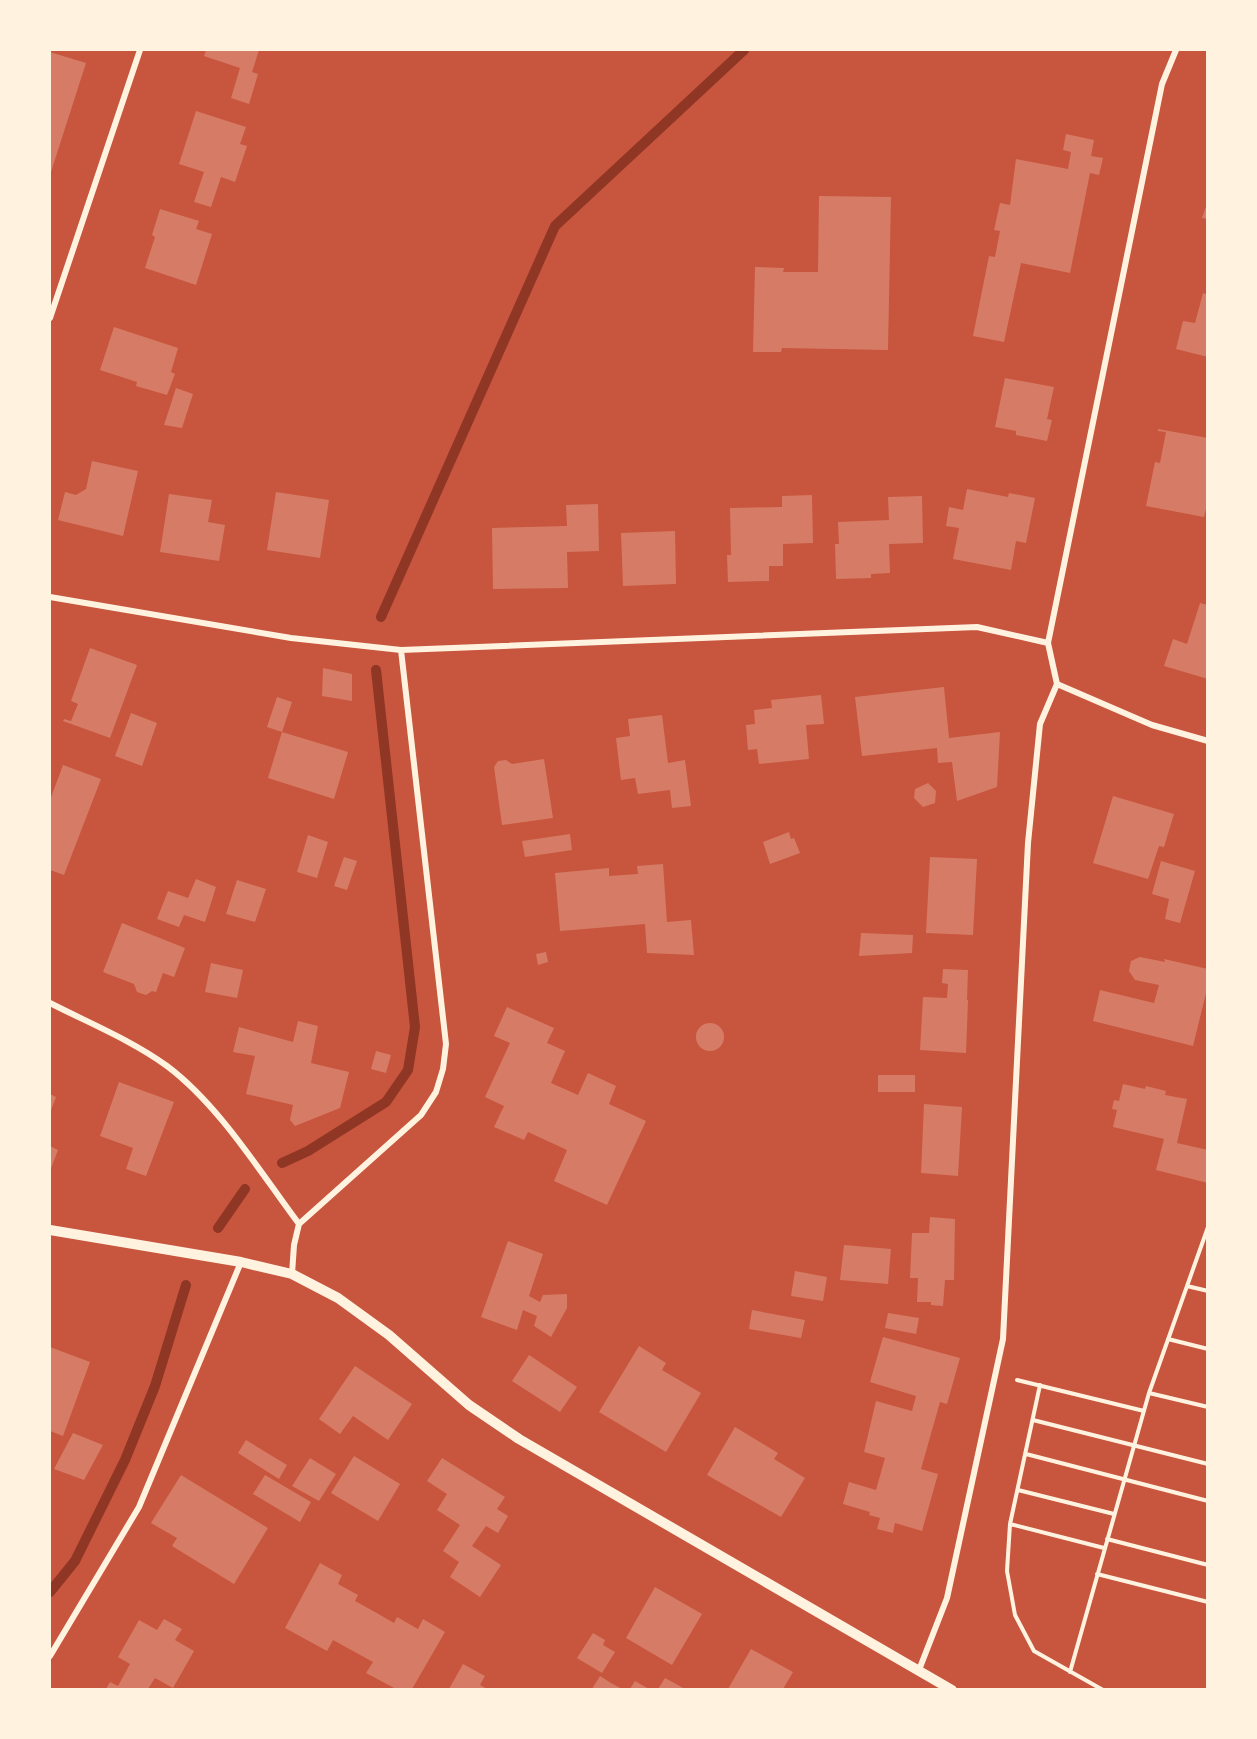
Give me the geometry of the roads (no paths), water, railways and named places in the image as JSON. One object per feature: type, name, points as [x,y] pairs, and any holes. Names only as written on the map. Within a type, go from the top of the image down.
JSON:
[{"type":"street","points":[[50,318],[140,50]]},
{"type":"street","points":[[919,1670],[947,1598],[1003,1339],[1028,843],[1040,724],[1057,684],[1048,643],[1161,84],[1176,50]]},
{"type":"street","points":[[50,597],[291,638],[401,650],[977,627],[1048,643]]},
{"type":"street","points":[[292,1274],[294,1245],[299,1224],[421,1115],[436,1092],[443,1069],[446,1044],[401,650]]},
{"type":"street","points":[[1057,684],[1152,725],[1208,741]]},
{"type":"street","points":[[50,1003],[137,1047],[168,1067],[211,1107],[299,1224]]},
{"type":"street","points":[[50,1230],[292,1274],[346,1304],[389,1335],[469,1405],[519,1439],[952,1689]]},
{"type":"street","points":[[50,1656],[139,1507],[241,1263]]},
{"type":"waterway","points":[[381,617],[555,226],[744,50]]},
{"type":"waterway","points":[[282,1163],[308,1151],[386,1102],[408,1070],[415,1027],[376,670]]},
{"type":"waterway","points":[[218,1228],[245,1189]]},
{"type":"waterway","points":[[50,1592],[75,1561],[125,1460],[155,1386],[186,1285]]}]
